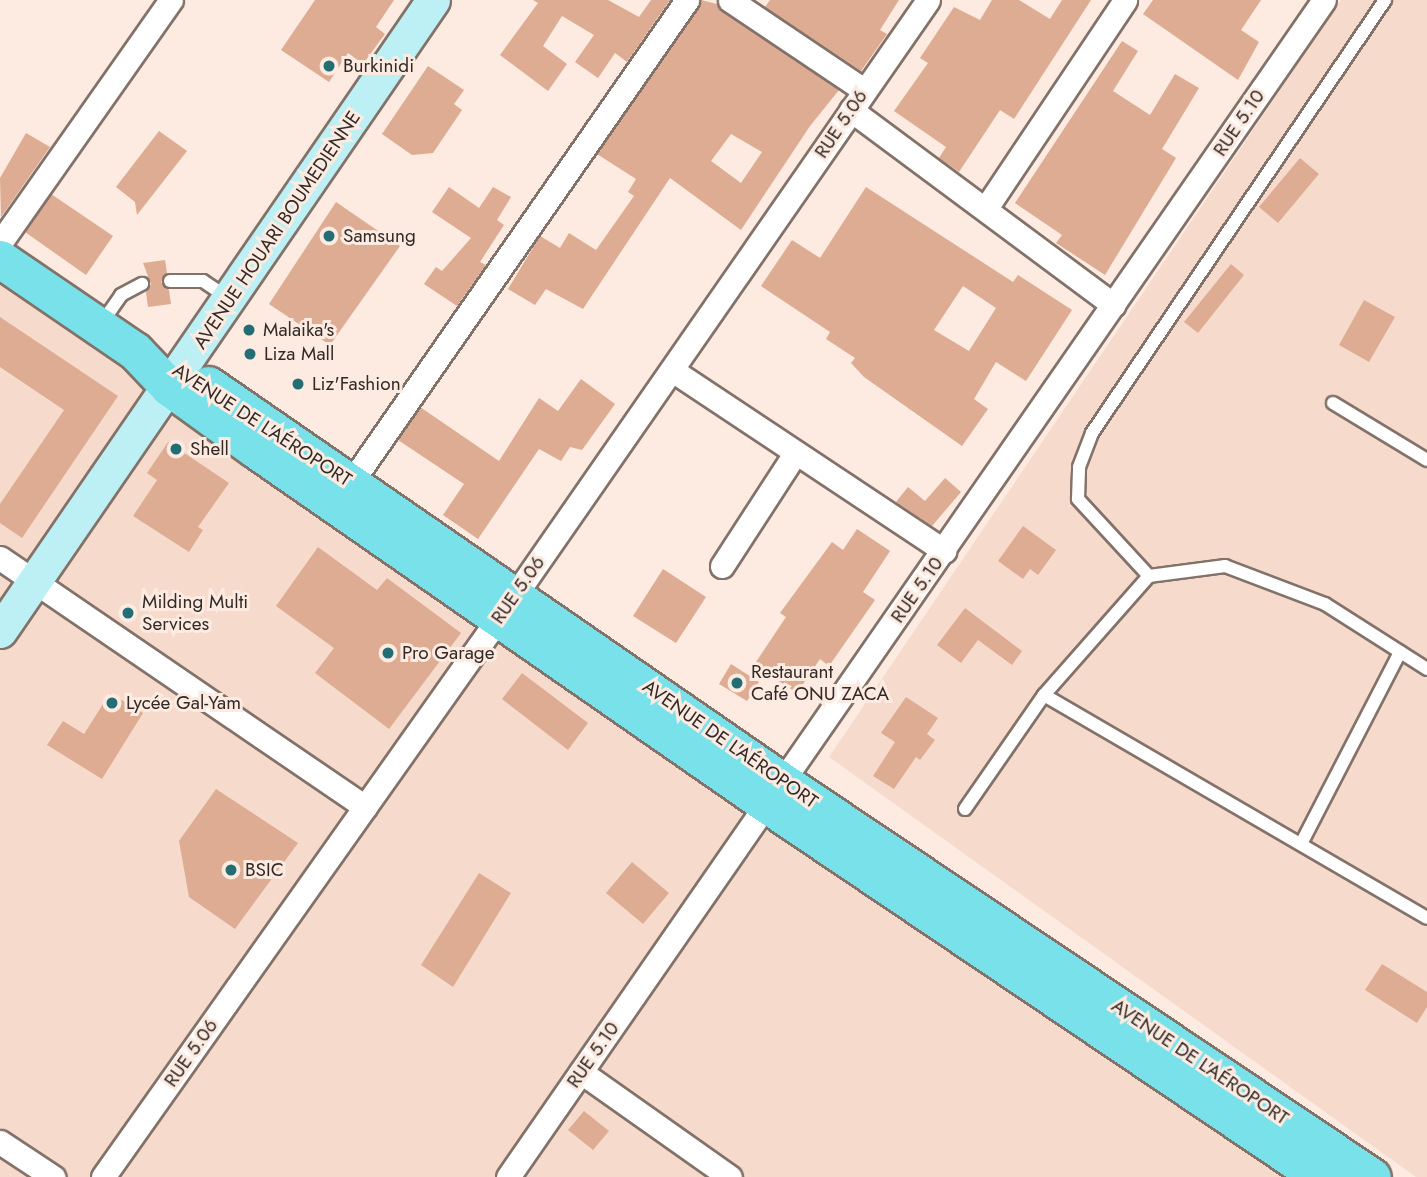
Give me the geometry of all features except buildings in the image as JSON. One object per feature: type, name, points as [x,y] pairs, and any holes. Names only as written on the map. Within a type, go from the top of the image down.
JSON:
[{"type":"main road","name":"AVENUE HOUARI BOUMEDIENNE","points":[[0,631],[231,300],[433,0]]},
{"type":"main road","name":"AVENUE DE L'AÉROPORT","points":[[0,259],[776,794],[1320,1177]]},
{"type":"main road","name":"AVENUE DE L'AÉROPORT","points":[[776,794],[1373,1177]]},
{"type":"street","points":[[0,243],[171,0]]},
{"type":"street","points":[[343,494],[687,0]]},
{"type":"street","points":[[730,0],[864,90]]},
{"type":"street","name":"RUE 5.06","points":[[103,1177],[507,607],[928,0]]},
{"type":"street","points":[[986,208],[1125,0]]},
{"type":"street","name":"RUE 5.10","points":[[508,1177],[1324,0]]},
{"type":"street","points":[[851,110],[1114,305]]},
{"type":"street","points":[[672,370],[794,455],[944,551]]},
{"type":"street","points":[[722,566],[794,455]]},
{"type":"street","points":[[0,558],[365,807]]},
{"type":"street","points":[[581,1072],[730,1177]]},
{"type":"street","points":[[0,1142],[52,1177]]},
{"type":"lane","points":[[1149,576],[1078,499],[1079,467],[1092,433],[1385,0]]},
{"type":"lane","points":[[170,281],[202,281],[231,300]]},
{"type":"lane","points":[[99,327],[121,295],[142,284]]},
{"type":"lane","points":[[1333,404],[1427,460]]},
{"type":"lane","points":[[965,809],[1044,695],[1149,576],[1225,566],[1325,604],[1427,669]]},
{"type":"lane","points":[[1301,844],[1400,652]]},
{"type":"lane","points":[[1044,695],[1427,918]]},
{"type":"shaded area","points":[[1341,0],[1427,0],[1427,1177],[1416,1177],[829,757]]},
{"type":"shaded area","points":[[0,259],[1320,1177],[0,1177]]},
{"type":"place","name":"Burkinidi","points":[[329,66]]},
{"type":"place","name":"Samsung","points":[[329,236]]},
{"type":"place","name":"Malaika's","points":[[249,330]]},
{"type":"place","name":"Liza Mall","points":[[250,354]]},
{"type":"place","name":"Liz'Fashion","points":[[298,384]]},
{"type":"place","name":"Shell","points":[[176,449]]},
{"type":"place","name":"Milding Multi Services","points":[[128,613]]},
{"type":"place","name":"Pro Garage","points":[[388,653]]},
{"type":"place","name":"Restaurant Café ONU ZACA","points":[[737,683]]},
{"type":"place","name":"Lycée Gal-Yam","points":[[112,703]]},
{"type":"place","name":"BSIC","points":[[231,870]]}]
